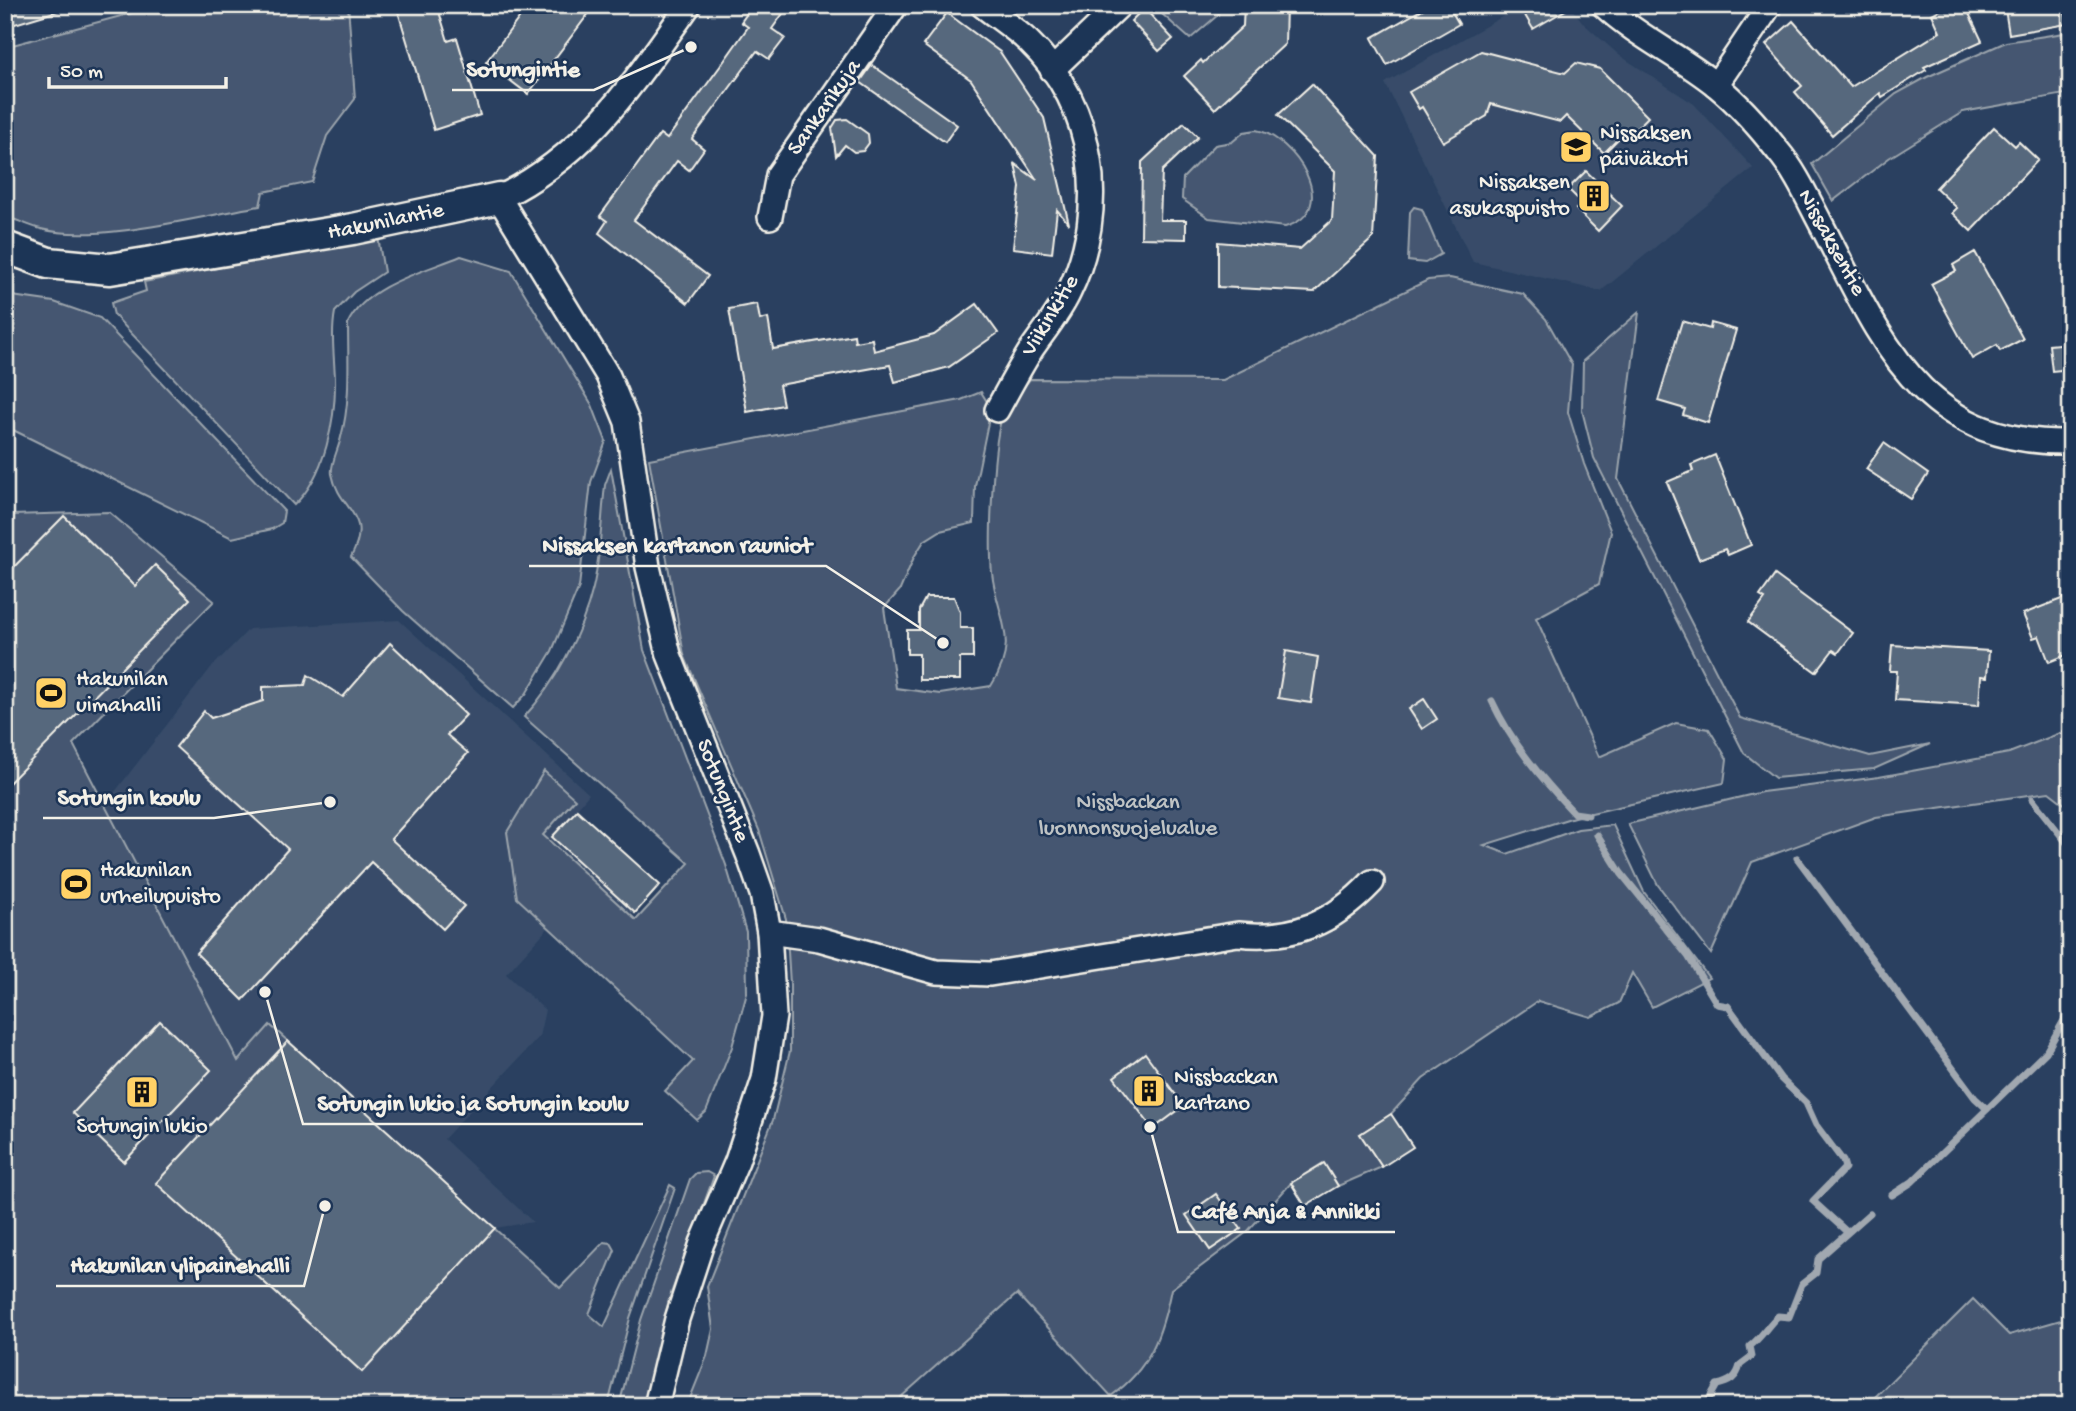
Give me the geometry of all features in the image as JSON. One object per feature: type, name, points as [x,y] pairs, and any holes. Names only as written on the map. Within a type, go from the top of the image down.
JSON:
[{"type":"main road","name":"Hakunilantie","points":[[5,247],[48,263],[110,269],[366,226],[499,198]]},
{"type":"street","name":"Hakunilantie","points":[[499,198],[533,181],[553,167],[598,125],[632,85],[689,5]]},
{"type":"street","name":"Sankarikuja","points":[[770,217],[778,175],[896,5]]},
{"type":"street","name":"Viikinkitie","points":[[982,5],[1028,41],[1071,98],[1091,164],[1093,201],[1083,261],[1068,295],[1026,358],[997,410]]},
{"type":"street","points":[[1052,70],[1120,5]]},
{"type":"street","name":"Nissaksentie","points":[[1603,5],[1628,28],[1716,85],[1780,152],[1885,342],[1921,390],[1965,421],[2008,438],[2071,442]]},
{"type":"street","points":[[1716,85],[1770,5]]},
{"type":"street","name":"Sotungintie","points":[[499,198],[608,376],[622,409],[632,449],[648,567],[669,654],[748,854],[762,894],[769,932],[774,1016],[764,1079],[737,1161],[698,1256],[674,1329],[656,1406]]},
{"type":"street","points":[[769,932],[819,939],[936,972],[990,974],[1238,934],[1269,937],[1319,924],[1347,908],[1372,882]]},
{"type":"shaded area","name":"Nissaksen päiväkoti","points":[[1523,5],[1569,5],[1584,24],[1619,55],[1694,104],[1753,168],[1601,291],[1473,262],[1385,83]]},
{"type":"shaded area","points":[[399,620],[589,794],[552,838],[635,913],[549,927],[506,974],[545,1010],[539,1037],[444,1139],[533,1222],[495,1228],[5,934],[210,669],[249,629]]},
{"type":"green space","points":[[162,5],[348,5],[355,99],[327,136],[312,182],[263,192],[260,206],[119,231],[64,233],[36,228],[5,216],[5,47]]},
{"type":"green space","points":[[1171,5],[1220,5],[1218,15],[1190,39],[1162,14]]},
{"type":"green space","points":[[2071,32],[2071,93],[1963,112],[1889,158],[1833,201],[1812,164],[1896,94],[1927,77],[2006,42]]},
{"type":"green space","points":[[1256,130],[1270,135],[1284,145],[1297,159],[1312,190],[1311,206],[1302,218],[1285,227],[1209,218],[1182,199],[1183,178],[1215,145],[1232,142],[1244,132]]},
{"type":"green space","points":[[1414,207],[1422,209],[1441,254],[1425,263],[1408,261],[1410,212]]},
{"type":"green space","points":[[378,237],[384,272],[354,292],[335,312],[335,394],[331,428],[314,479],[294,505],[114,315],[111,303],[146,291],[144,282]]},
{"type":"green space","points":[[461,256],[511,271],[592,405],[606,441],[591,482],[579,587],[552,651],[526,694],[513,708],[403,611],[351,557],[359,531],[357,521],[341,496],[332,474],[346,409],[348,323],[368,299],[382,289]]},
{"type":"green space","name":"Nissbackan luonnonsuojelualue","points":[[1450,278],[1523,294],[1546,319],[1572,365],[1568,412],[1584,464],[1611,532],[1599,584],[1536,618],[1599,757],[1676,723],[1709,729],[1727,759],[1724,783],[1574,817],[1484,845],[1507,854],[1578,829],[1613,825],[1644,892],[1709,978],[1652,1007],[1632,973],[1619,1003],[1591,1017],[1538,1001],[1423,1079],[1391,1114],[1360,1134],[1382,1167],[1338,1186],[1323,1163],[1291,1183],[1247,1232],[1171,1289],[1158,1336],[1145,1362],[1136,1374],[1111,1396],[1017,1294],[891,1406],[687,1406],[707,1356],[713,1329],[707,1286],[773,1120],[790,1051],[790,984],[786,919],[759,830],[684,655],[649,459],[961,400],[981,392],[991,408],[975,486],[974,523],[940,531],[924,541],[900,590],[884,608],[896,688],[940,694],[991,686],[1000,670],[1006,642],[991,559],[992,491],[997,443],[1004,413],[1030,379],[1223,380],[1428,280]]},
{"type":"green space","points":[[5,295],[54,302],[100,318],[284,511],[282,523],[272,529],[232,538],[7,427]]},
{"type":"green space","points":[[1639,312],[1618,479],[1740,718],[1870,756],[1930,744],[1874,769],[1775,778],[1744,753],[1594,458],[1582,410],[1583,361]]},
{"type":"green space","points":[[611,469],[644,650],[726,865],[746,932],[747,993],[732,1047],[706,1112],[697,1120],[665,1091],[693,1061],[517,898],[507,832],[544,771],[575,799],[543,835],[636,920],[689,863],[524,717],[557,674],[575,640],[588,605],[598,563],[605,485]]},
{"type":"green space","name":"Hakunilan urheilupuisto","points":[[5,511],[12,515],[109,512],[214,601],[73,744],[238,1061],[270,1025],[560,1288],[604,1242],[611,1243],[615,1250],[589,1314],[604,1327],[670,1185],[675,1188],[630,1318],[608,1405],[5,1406]]},
{"type":"green space","points":[[2071,729],[2071,809],[2049,792],[1876,817],[1752,862],[1711,954],[1658,885],[1628,824],[1762,792],[1879,777],[2009,753]]},
{"type":"green space","points":[[707,1172],[714,1176],[669,1299],[645,1401],[634,1406],[619,1406],[641,1320],[690,1179],[696,1173]]},
{"type":"green space","points":[[1973,1299],[2009,1335],[2071,1317],[2071,1406],[1866,1406]]},
{"type":"building","points":[[5,5],[60,5],[61,10],[5,27]]},
{"type":"building","points":[[396,5],[437,5],[448,41],[457,38],[480,115],[434,130]]},
{"type":"building","points":[[529,5],[595,5],[528,94],[486,62]]},
{"type":"building","points":[[753,5],[789,5],[772,29],[785,38],[769,59],[757,51],[692,139],[704,149],[689,170],[677,161],[634,220],[708,276],[688,303],[599,233],[607,221],[600,216],[660,134],[667,139],[724,61],[748,27],[741,22]]},
{"type":"building","points":[[1244,5],[1286,5],[1285,44],[1215,109],[1184,76],[1201,60],[1203,63],[1243,26]]},
{"type":"building","points":[[1430,5],[1448,5],[1459,24],[1387,65],[1372,38]]},
{"type":"building","points":[[1519,5],[1574,5],[1533,29]]},
{"type":"building","points":[[1938,5],[1965,5],[1982,41],[1924,67],[1926,70],[1882,97],[1880,93],[1832,135],[1795,92],[1802,86],[1766,45],[1793,21],[1851,87],[1940,32],[1932,14],[1940,10]]},
{"type":"building","points":[[2030,5],[2064,5],[2067,24],[2009,34],[2005,9]]},
{"type":"building","points":[[1144,8],[1173,39],[1159,51],[1131,21]]},
{"type":"building","points":[[947,13],[1000,52],[1044,118],[1069,224],[1057,210],[1052,253],[1013,248],[1020,187],[1015,164],[1037,180],[971,80],[923,45]]},
{"type":"building","points":[[1481,51],[1565,73],[1576,63],[1600,69],[1648,117],[1634,131],[1630,127],[1604,153],[1566,116],[1560,122],[1491,104],[1487,116],[1443,142],[1422,107],[1419,109],[1409,92]]},
{"type":"building","points":[[872,65],[957,125],[945,142],[860,82]]},
{"type":"building","points":[[1312,84],[1378,156],[1373,238],[1314,292],[1218,287],[1218,242],[1300,249],[1332,220],[1335,171],[1278,115]]},
{"type":"building","points":[[847,119],[868,134],[869,143],[863,151],[854,152],[845,145],[836,156],[832,128],[837,120]]},
{"type":"building","points":[[1184,123],[1198,137],[1162,171],[1160,220],[1186,220],[1186,239],[1141,238],[1142,162]]},
{"type":"building","points":[[1994,127],[2015,146],[2019,142],[2038,160],[1971,231],[1952,213],[1957,208],[1936,188]]},
{"type":"building","name":"Nissaksen asukaspuisto","points":[[1586,171],[1622,206],[1598,231],[1576,209],[1582,203],[1568,189]]},
{"type":"building","points":[[1975,252],[2023,339],[2000,351],[1997,345],[1972,359],[1931,284],[1956,271],[1953,265]]},
{"type":"building","points":[[757,304],[760,320],[768,318],[773,349],[854,335],[855,342],[872,339],[874,351],[934,335],[977,304],[998,333],[949,367],[895,382],[890,365],[779,385],[783,405],[747,412],[729,309]]},
{"type":"building","points":[[1682,321],[1710,329],[1711,323],[1736,330],[1708,423],[1683,415],[1685,409],[1658,401]]},
{"type":"building","points":[[2071,343],[2071,369],[2052,371],[2049,345]]},
{"type":"building","points":[[1884,443],[1928,474],[1911,499],[1866,469]]},
{"type":"building","points":[[1715,455],[1751,545],[1728,555],[1725,549],[1699,559],[1667,482],[1693,471],[1691,465]]},
{"type":"building","name":"Hakunilan uimahalli","points":[[64,516],[135,586],[155,565],[190,599],[5,787],[5,576]]},
{"type":"building","points":[[1775,575],[1853,633],[1838,653],[1833,650],[1816,672],[1748,622],[1765,599],[1760,596]]},
{"type":"building","points":[[926,597],[954,597],[960,612],[960,628],[973,628],[973,658],[960,658],[960,680],[919,680],[919,654],[907,654],[907,630],[919,630],[919,610]]},
{"type":"building","points":[[2064,598],[2066,602],[2071,600],[2071,653],[2049,662],[2039,636],[2033,638],[2023,614]]},
{"type":"building","points":[[390,643],[466,715],[447,735],[468,753],[391,839],[464,906],[443,929],[371,862],[243,1000],[196,953],[288,849],[176,747],[204,711],[211,718],[263,701],[263,687],[305,685],[308,675],[343,697]]},
{"type":"building","points":[[1892,645],[1989,651],[1987,677],[1981,676],[1979,705],[1895,700],[1897,671],[1890,671]]},
{"type":"building","points":[[1286,651],[1318,657],[1311,703],[1278,698]]},
{"type":"building","points":[[1424,699],[1437,719],[1422,729],[1409,709]]},
{"type":"building","points":[[577,810],[660,885],[635,913],[552,837]]},
{"type":"building","name":"Sotungin lukio","points":[[160,1021],[211,1070],[124,1162],[73,1113]]},
{"type":"building","points":[[288,1041],[495,1228],[362,1372],[156,1183]]},
{"type":"building","name":"Nissbackan kartano","points":[[1145,1053],[1184,1106],[1153,1129],[1114,1077]]},
{"type":"building","points":[[1391,1114],[1413,1147],[1382,1167],[1360,1134]]},
{"type":"building","points":[[1324,1163],[1338,1186],[1305,1206],[1291,1183]]},
{"type":"building","points":[[1216,1194],[1241,1229],[1210,1250],[1186,1215]]},
{"type":"waterway","points":[[1492,701],[1518,746],[1539,774],[1574,813],[1588,815]]},
{"type":"waterway","points":[[2032,799],[2071,848]]},
{"type":"waterway","points":[[1597,835],[1621,873],[1688,956],[1717,1004],[1728,1006],[1781,1079],[1806,1103],[1816,1125],[1843,1161],[1845,1168],[1813,1201],[1847,1232]]},
{"type":"waterway","points":[[1797,858],[1975,1098],[1987,1109]]},
{"type":"waterway","points":[[1892,1195],[1912,1182],[2046,1052],[2071,1008]]},
{"type":"waterway","points":[[1705,1406],[1717,1385],[1732,1379],[1740,1365],[1752,1356],[1750,1346],[1774,1320],[1778,1316],[1789,1317],[1802,1284],[1816,1273],[1818,1259],[1870,1213]]},
{"type":"place","name":"Sotungintie","points":[[691,47]]},
{"type":"place","name":"Nissaksen päiväkoti","points":[[1576,147]]},
{"type":"place","name":"Nissaksen asukaspuisto","points":[[1594,196]]},
{"type":"place","name":"Nissaksen kartanon rauniot","points":[[943,643]]},
{"type":"place","name":"Hakunilan uimahalli","points":[[51,693]]},
{"type":"place","name":"Sotungin koulu","points":[[330,802]]},
{"type":"place","name":"Hakunilan urheilupuisto","points":[[76,884]]},
{"type":"place","name":"Sotungin lukio ja Sotungin koulu","points":[[265,992]]},
{"type":"place","name":"Nissbackan kartano","points":[[1149,1091]]},
{"type":"place","name":"Sotungin lukio","points":[[142,1092]]},
{"type":"place","name":"Café Anja & Annikki","points":[[1150,1127]]},
{"type":"place","name":"Hakunilan ylipainehalli","points":[[325,1206]]}]
